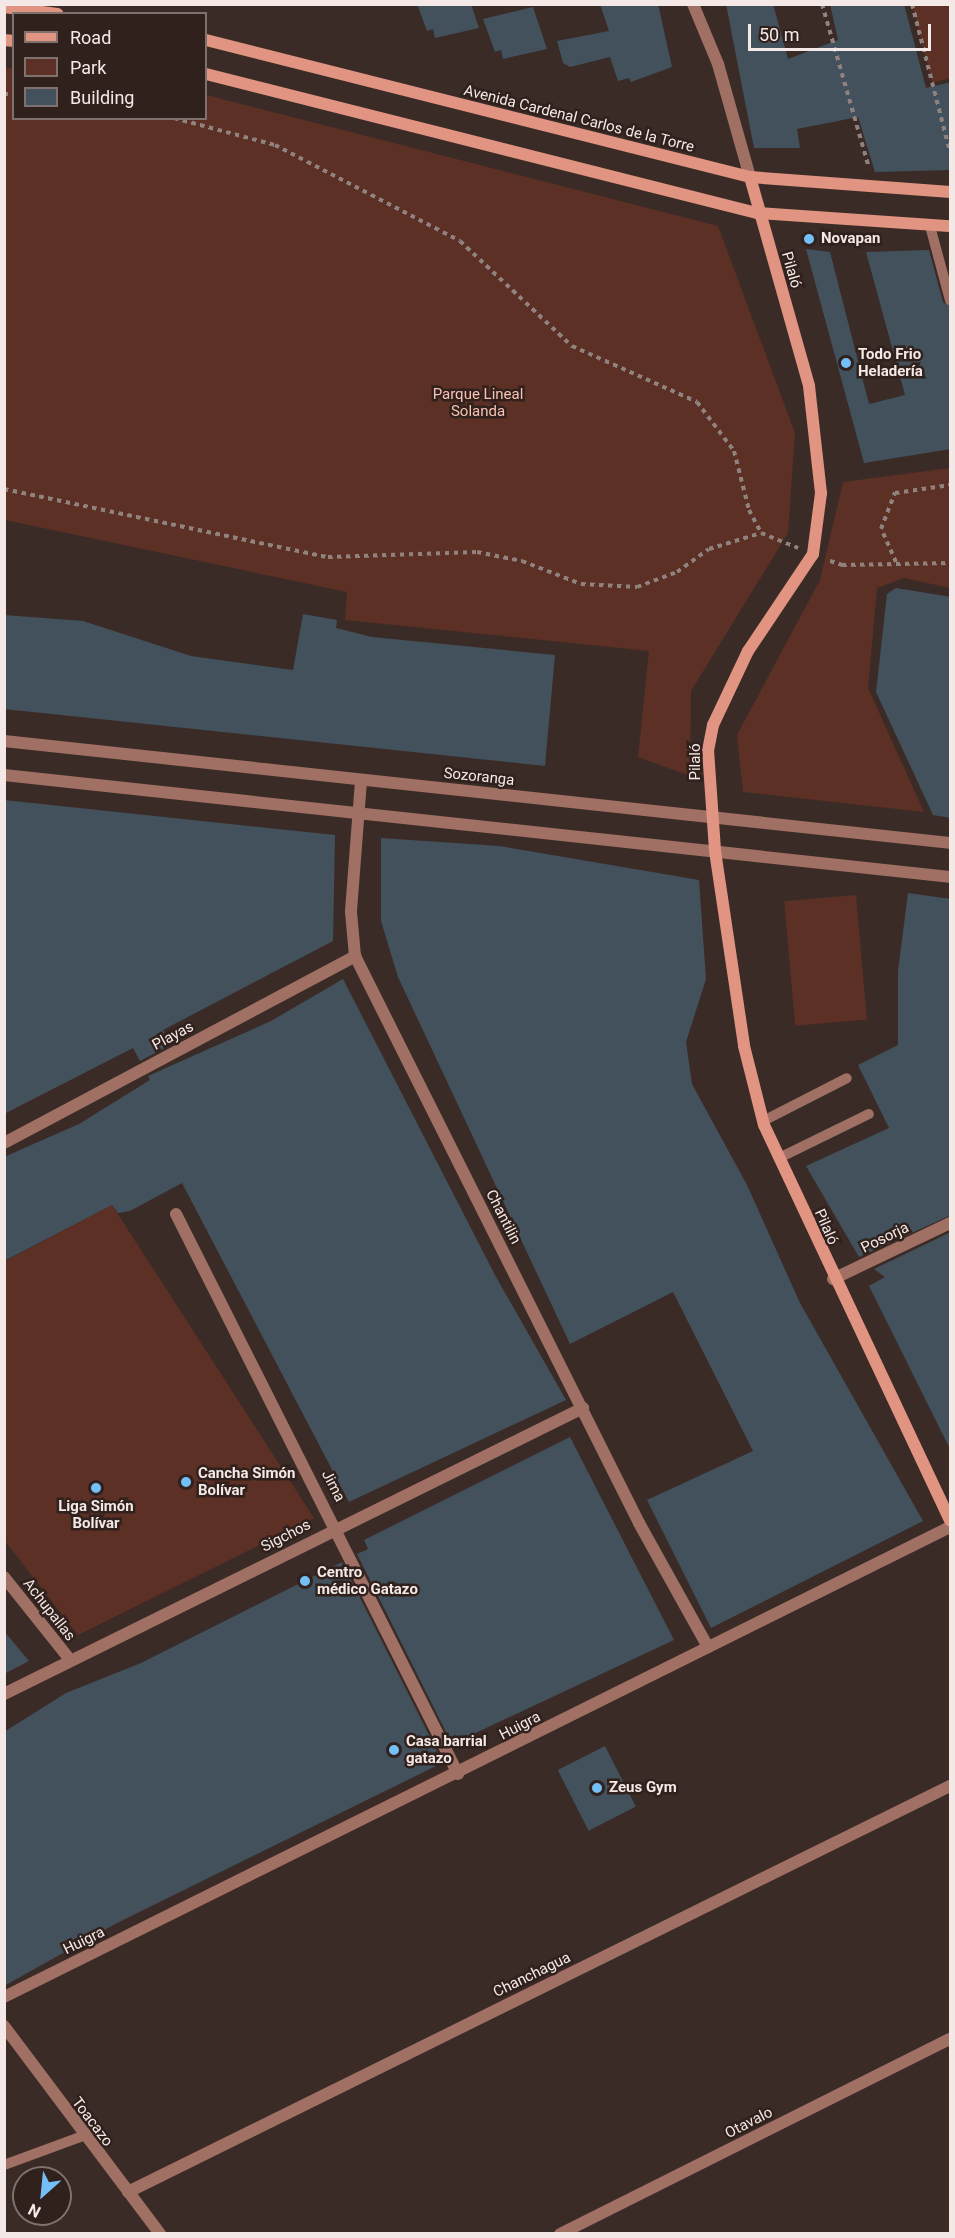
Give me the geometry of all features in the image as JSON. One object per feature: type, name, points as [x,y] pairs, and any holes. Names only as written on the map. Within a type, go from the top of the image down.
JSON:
[{"type":"street","name":"Pilaló","points":[[693,4],[718,64],[750,177],[757,213],[809,386],[821,493],[813,554],[748,651],[713,725],[708,750],[715,851],[744,1046],[763,1121],[779,1158],[833,1280],[951,1520]]},
{"type":"street","points":[[4,7],[43,12]]},
{"type":"street","name":"Avenida Cardenal Carlos de la Torre","points":[[207,39],[750,177],[951,192]]},
{"type":"street","points":[[207,74],[757,213],[951,226]]},
{"type":"street","name":"Sozoranga","points":[[4,741],[362,781],[712,815],[951,843]]},
{"type":"street","points":[[4,775],[951,877]]},
{"type":"street","name":"Chantilin","points":[[362,781],[351,912],[355,956],[582,1408],[708,1647]]},
{"type":"street","name":"Playas","points":[[4,1143],[355,956]]},
{"type":"street","name":"Jima","points":[[177,1214],[337,1527],[458,1774]]},
{"type":"street","name":"Posorja","points":[[833,1280],[951,1222]]},
{"type":"street","name":"Sigchos","points":[[4,1694],[337,1527],[582,1408]]},
{"type":"street","name":"Huigra","points":[[4,1997],[458,1774],[951,1527]]},
{"type":"street","name":"Achupallas","points":[[4,1577],[71,1661]]},
{"type":"street","name":"Chanchagua","points":[[128,2192],[951,1786]]},
{"type":"street","name":"Toacazo","points":[[4,2026],[83,2136],[160,2234]]},
{"type":"street","name":"Otavalo","points":[[560,2234],[951,2039]]},
{"type":"lane","points":[[930,226],[951,300]]},
{"type":"lane","points":[[763,1121],[847,1078]]},
{"type":"lane","points":[[779,1158],[869,1113]]},
{"type":"lane","points":[[4,2166],[83,2136]]},
{"type":"path","points":[[822,4],[872,177]]},
{"type":"path","points":[[912,4],[951,152]]},
{"type":"path","points":[[181,120],[275,145],[460,241],[572,346],[697,402],[734,451],[749,510],[761,532],[842,565],[896,562],[951,563]]},
{"type":"path","points":[[896,562],[881,528],[895,493],[951,485]]},
{"type":"path","points":[[4,489],[328,557],[477,552],[522,561],[581,584],[638,586],[677,572],[709,549],[761,532]]},
{"type":"green space","points":[[912,5],[950,5],[950,78],[932,83]]},
{"type":"green space","name":"Parque Lineal Solanda","points":[[4,68],[12,68],[12,120],[207,120],[207,95],[718,226],[795,433],[788,533],[691,691],[690,776],[638,757],[649,651],[345,620],[347,592],[5,520]]},
{"type":"green space","points":[[950,468],[950,588],[904,578],[877,588],[868,688],[924,812],[743,792],[737,735],[820,580],[843,482]]},
{"type":"green space","points":[[856,895],[867,1020],[795,1026],[784,901]]},
{"type":"green space","points":[[112,1205],[314,1518],[78,1635],[5,1541],[5,1261]]},
{"type":"building","points":[[417,4],[471,4],[479,28],[435,38],[433,29],[427,31]]},
{"type":"building","points":[[600,4],[658,4],[672,67],[631,82],[629,78],[618,81],[610,57],[570,67],[563,63],[557,41],[609,31]]},
{"type":"building","points":[[726,4],[773,4],[788,59],[838,40],[830,4],[904,4],[926,88],[951,82],[951,170],[875,172],[858,117],[797,129],[800,148],[754,148]]},
{"type":"building","points":[[533,7],[547,49],[503,59],[501,50],[495,52],[483,19]]},
{"type":"building","points":[[806,249],[830,252],[869,404],[905,395],[866,252],[929,250],[943,302],[951,307],[951,449],[864,463]]},
{"type":"building","points":[[896,588],[951,597],[951,818],[933,815],[876,692],[887,594]]},
{"type":"building","points":[[303,614],[337,620],[336,628],[372,637],[555,655],[545,766],[4,709],[4,615],[83,621],[191,656],[293,670]]},
{"type":"building","points":[[4,800],[335,835],[333,941],[163,1030],[170,1045],[140,1061],[133,1048],[4,1114]]},
{"type":"building","points":[[381,838],[499,846],[699,880],[706,979],[686,1042],[692,1084],[747,1185],[800,1303],[923,1521],[711,1628],[647,1500],[753,1451],[673,1292],[570,1344],[398,977],[381,921]]},
{"type":"building","points":[[908,893],[951,899],[951,1215],[859,1257],[806,1166],[889,1128],[858,1065],[898,1045],[898,971]]},
{"type":"building","points":[[343,979],[496,1277],[566,1400],[349,1502],[182,1183],[130,1211],[118,1213],[112,1205],[4,1261],[4,1157],[79,1124],[150,1080],[148,1076],[271,1021]]},
{"type":"building","points":[[951,1232],[951,1451],[869,1286],[885,1277],[874,1269]]},
{"type":"building","points":[[570,1437],[674,1640],[452,1744],[357,1554],[368,1549],[364,1540]]},
{"type":"building","points":[[342,1562],[437,1751],[433,1753],[438,1765],[115,1924],[4,1986],[4,1732],[66,1693],[141,1663]]},
{"type":"building","points":[[4,1631],[29,1661],[4,1674]]},
{"type":"building","name":"Zeus Gym","points":[[605,1746],[636,1807],[589,1831],[558,1770]]},
{"type":"place","name":"Novapan","points":[[809,239]]},
{"type":"place","name":"Todo Frio Heladería","points":[[846,363]]},
{"type":"place","name":"Cancha Simón Bolívar","points":[[186,1482]]},
{"type":"place","name":"Liga Simón Bolívar","points":[[96,1488]]},
{"type":"place","name":"Centro médico Gatazo","points":[[305,1581]]},
{"type":"place","name":"Casa barrial gatazo","points":[[394,1750]]},
{"type":"place","name":"Zeus Gym","points":[[597,1788]]}]
